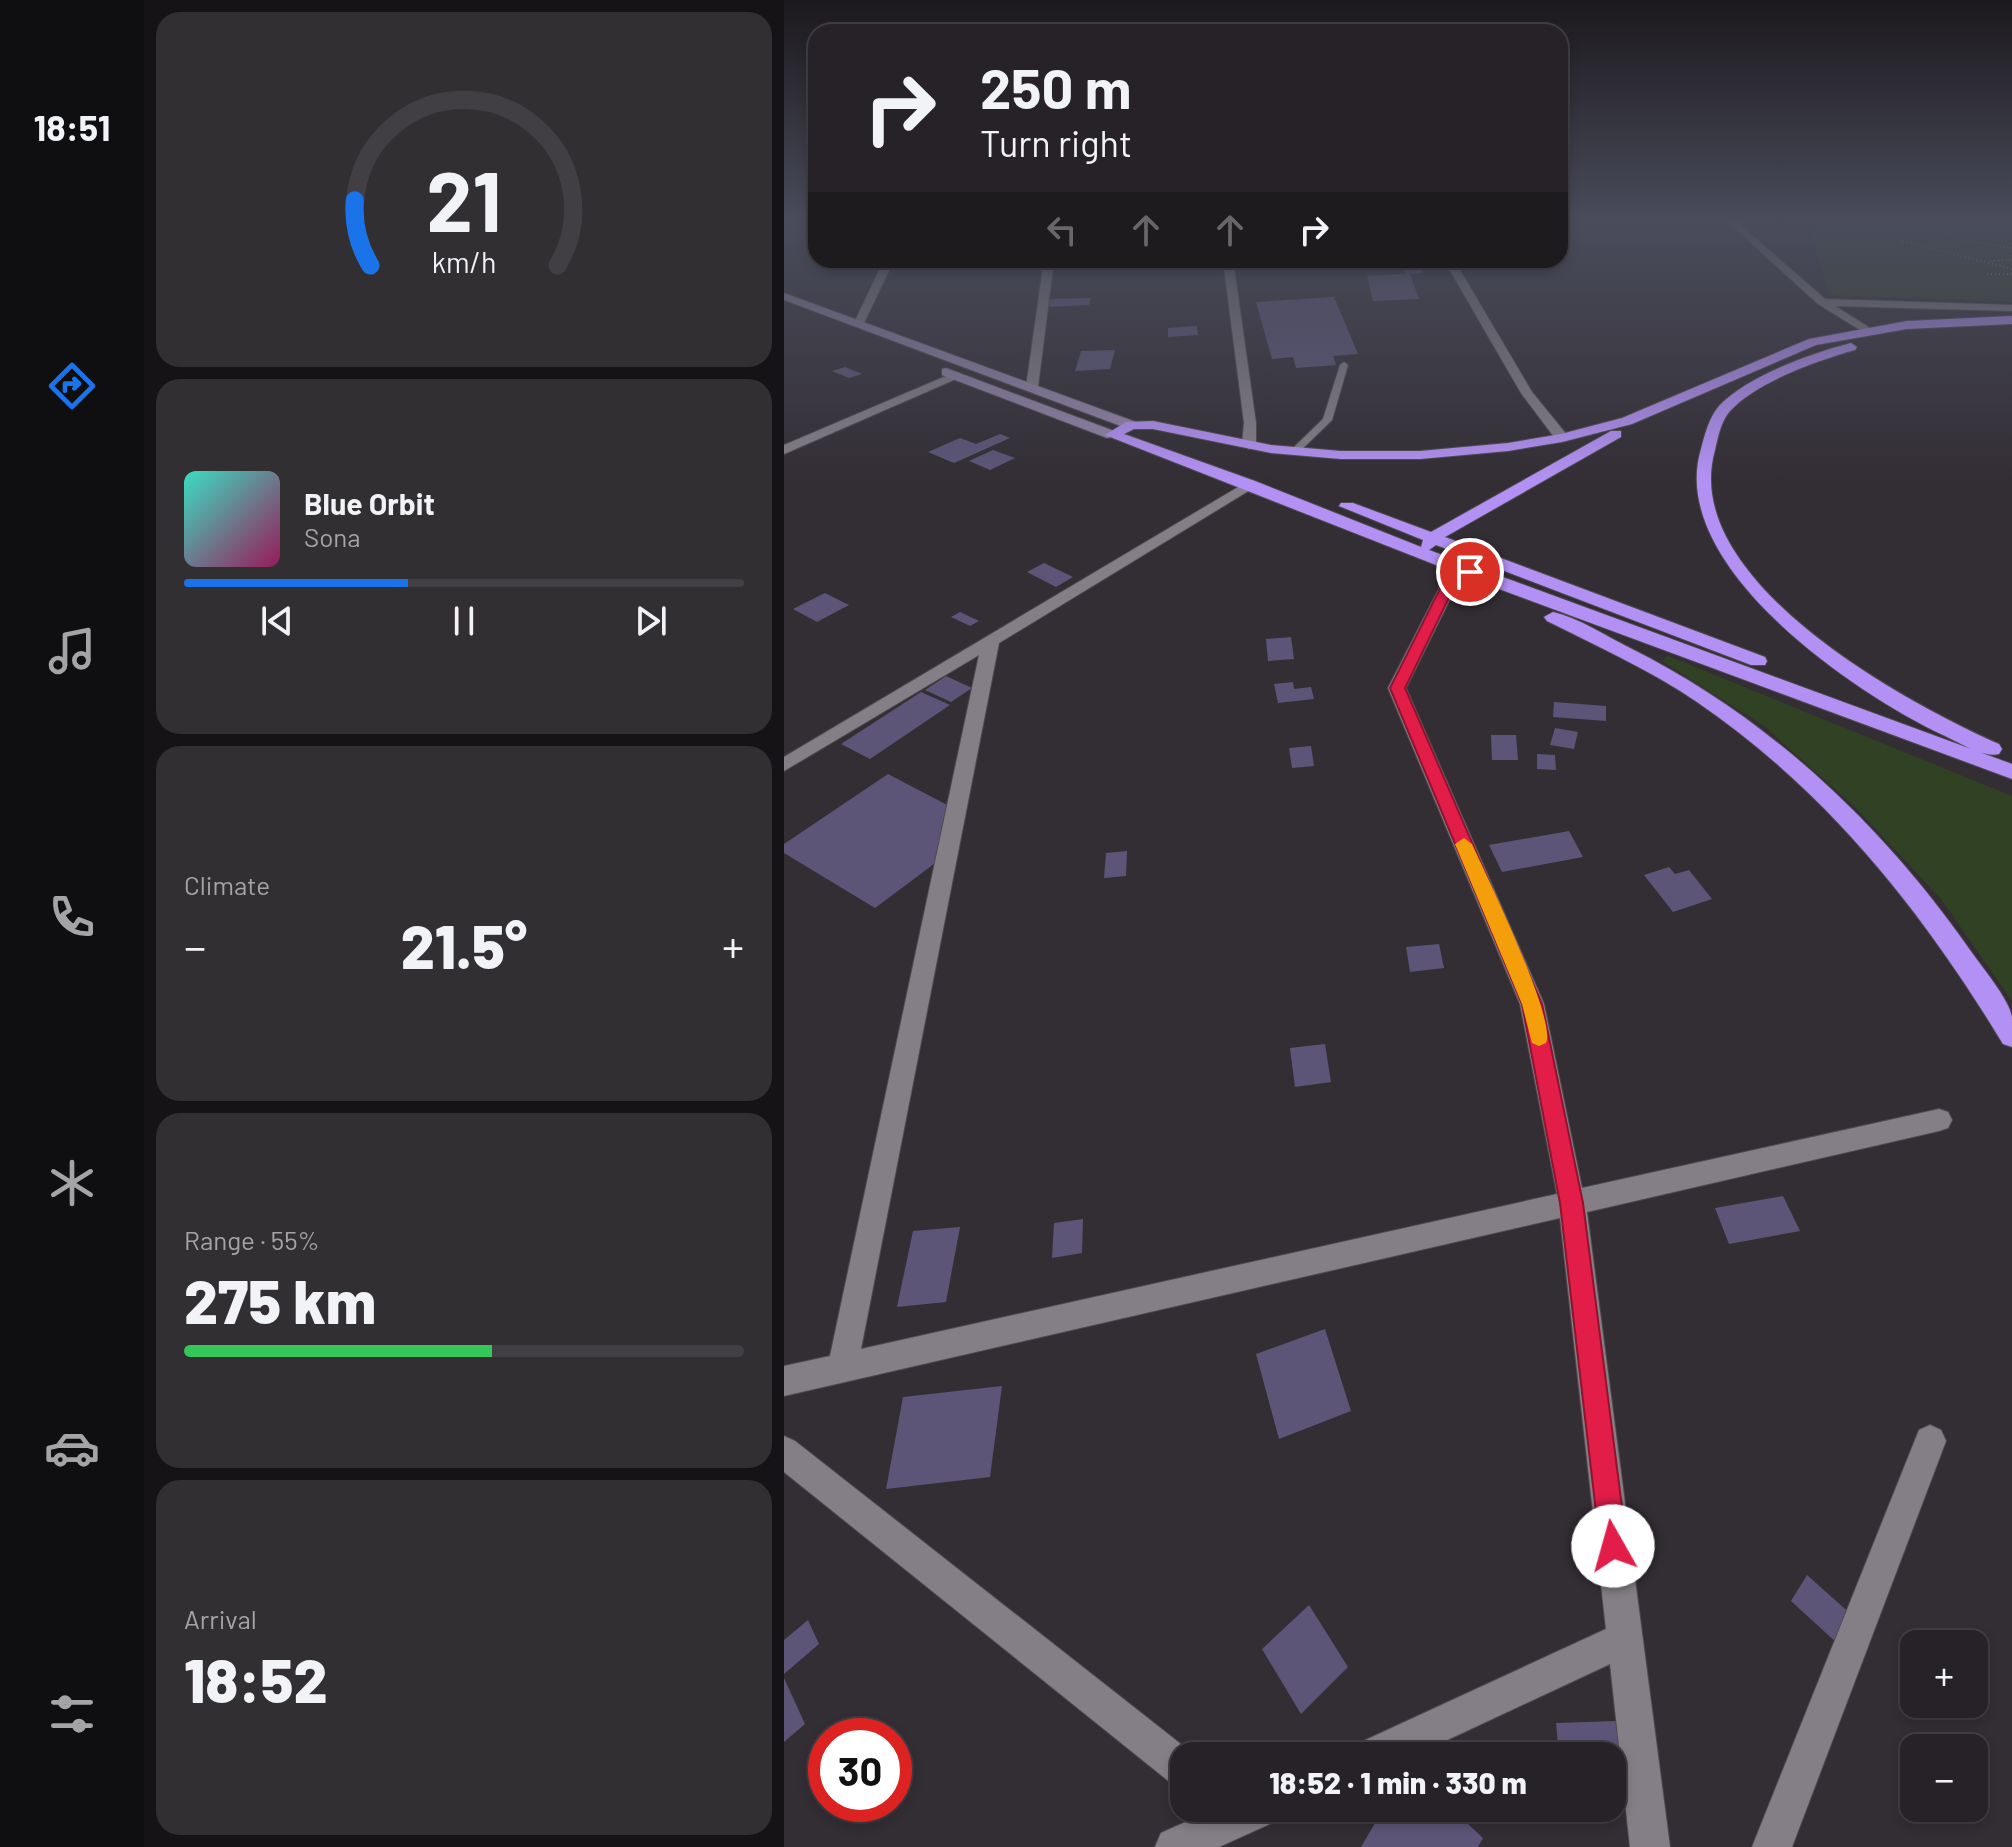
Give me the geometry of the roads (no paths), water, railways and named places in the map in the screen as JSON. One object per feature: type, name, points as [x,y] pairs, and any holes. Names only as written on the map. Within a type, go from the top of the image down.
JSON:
[{"type":"highway","points":[[1112,435],[1131,425],[1170,427],[1249,445],[1341,455],[1420,455],[1493,449],[1562,438],[1627,421],[1813,342],[1923,323],[2012,320]]},
{"type":"highway","points":[[2012,331],[1925,335],[1847,348],[1775,377],[1725,408],[1703,448],[1702,493],[1719,541],[1761,597],[1821,651],[1921,716],[2012,759]]},
{"type":"highway","points":[[1432,557],[1427,547],[1432,538],[1673,401]]},
{"type":"highway","points":[[1131,425],[1807,680],[1840,697],[1868,718]]},
{"type":"highway","points":[[1112,435],[1250,484],[1432,557],[2012,772]]},
{"type":"highway","points":[[1464,569],[1489,585],[1674,680],[1731,717],[1786,760],[1855,823],[1897,869],[1970,967],[2012,1036]]},
{"type":"main road","points":[[818,308],[1131,425]]},
{"type":"main road","points":[[784,311],[823,325]]},
{"type":"main road","points":[[849,335],[890,350]]},
{"type":"main road","points":[[930,366],[1112,435]]},
{"type":"street","points":[[859,323],[866,308]]},
{"type":"street","points":[[1032,387],[1043,308]]},
{"type":"street","points":[[1235,308],[1250,423],[1249,445]]},
{"type":"street","points":[[1477,308],[1527,393],[1562,438]]},
{"type":"street","points":[[1832,308],[1869,331]]},
{"type":"street","points":[[784,450],[957,376]]},
{"type":"street","points":[[784,765],[1250,484]]},
{"type":"street","points":[[1464,569],[1397,688],[1532,1004],[1572,1203],[1650,1847]]},
{"type":"street","points":[[842,1368],[991,639]]},
{"type":"street","points":[[784,1381],[1939,1120]]},
{"type":"street","points":[[1772,1847],[1930,1441]]},
{"type":"street","points":[[784,1452],[1170,1759]]},
{"type":"street","points":[[1402,1742],[1625,1639]]},
{"type":"street","points":[[1175,1847],[1224,1822]]},
{"type":"lane","points":[[1294,452],[1327,420],[1344,365]]}]
